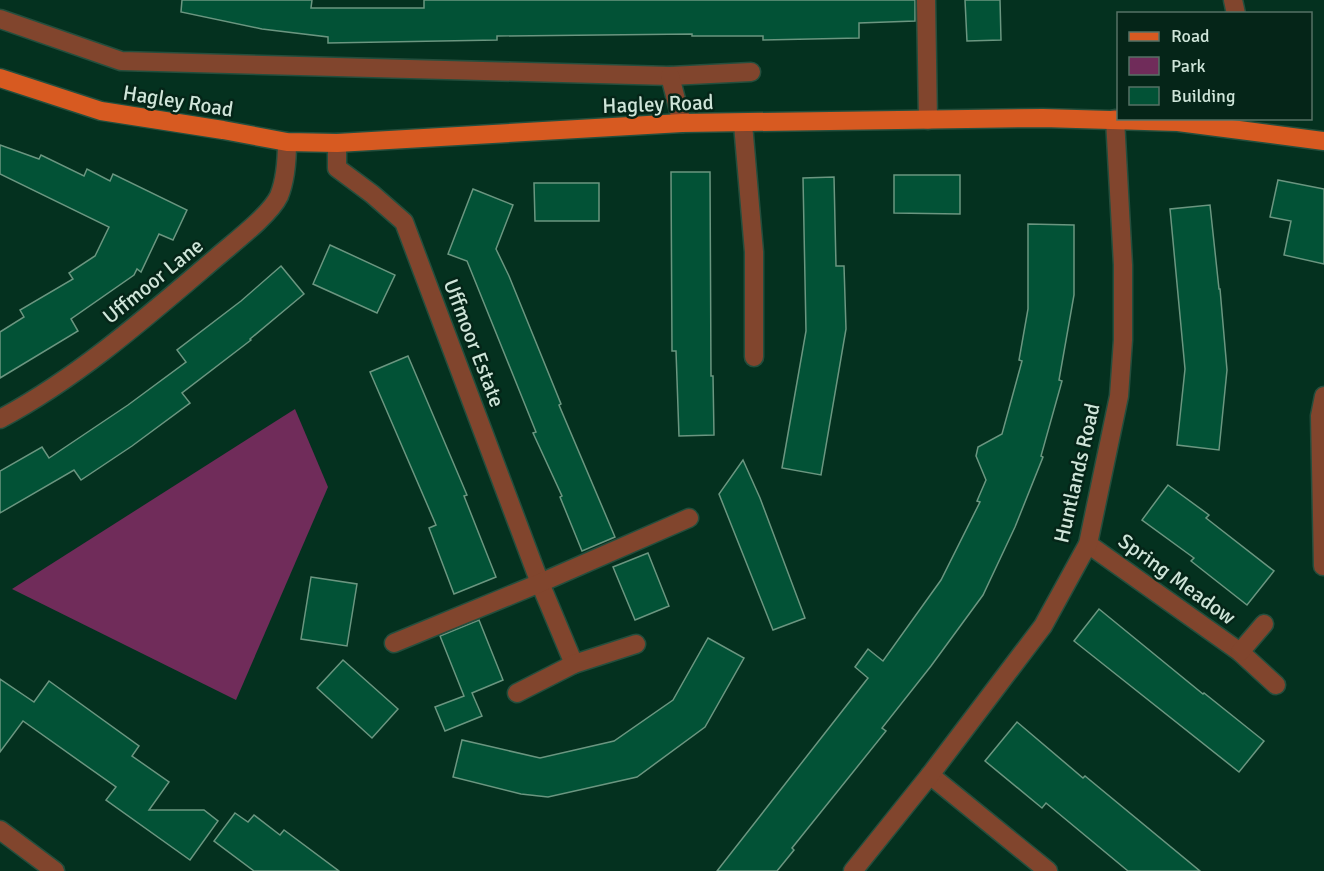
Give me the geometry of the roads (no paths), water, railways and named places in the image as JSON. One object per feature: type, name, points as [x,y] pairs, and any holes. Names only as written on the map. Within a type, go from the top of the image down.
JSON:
[{"type":"main road","name":"Hagley Road","points":[[0,78],[101,111],[287,142],[337,143],[682,123],[1115,119]]},
{"type":"main road","name":"Hagley Road","points":[[1136,120],[1233,124],[1324,141]]},
{"type":"street","points":[[926,0],[928,120]]},
{"type":"street","name":"Hagley Road","points":[[0,19],[121,61],[670,76],[751,72]]},
{"type":"street","points":[[670,76],[682,123]]},
{"type":"street","name":"Huntlands Road","points":[[853,871],[930,775],[1043,626],[1088,544],[1119,396],[1123,340],[1123,266],[1115,119]]},
{"type":"street","points":[[743,124],[754,252],[754,357]]},
{"type":"street","name":"Uffmoor Lane","points":[[0,419],[81,368],[255,225],[278,198],[287,165],[287,142]]},
{"type":"street","name":"Uffmoor Estate","points":[[337,143],[338,168],[404,222],[540,583],[574,664]]},
{"type":"street","points":[[1323,566],[1320,416],[1324,396]]},
{"type":"street","points":[[394,643],[689,518]]},
{"type":"street","name":"Spring Meadow","points":[[1088,544],[1240,652],[1276,685]]},
{"type":"street","name":"Spring Meadow","points":[[1240,652],[1264,624]]},
{"type":"street","points":[[518,693],[574,664],[636,644]]},
{"type":"street","points":[[930,775],[1048,871]]},
{"type":"street","points":[[0,830],[55,871]]}]
